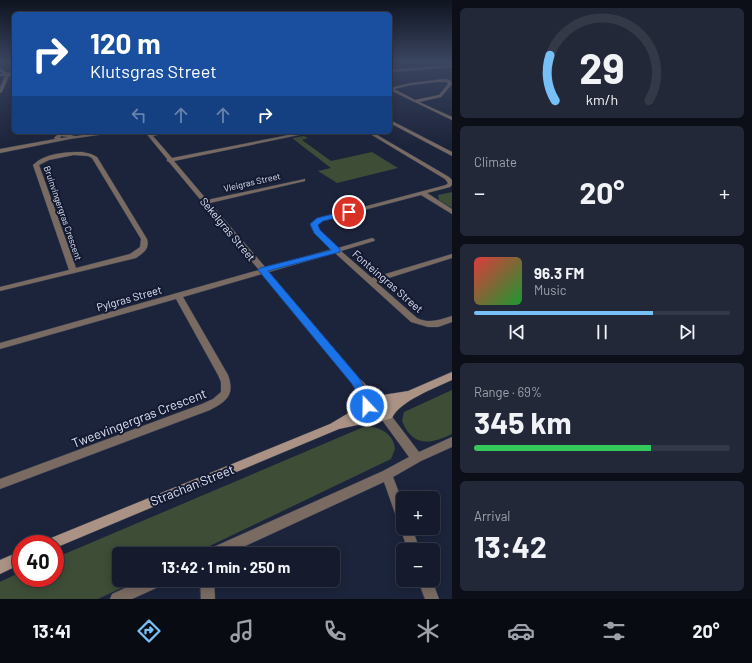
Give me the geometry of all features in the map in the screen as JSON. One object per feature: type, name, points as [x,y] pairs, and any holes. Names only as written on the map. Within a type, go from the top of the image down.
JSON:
[{"type":"street","points":[[393,90],[452,119]]},
{"type":"street","points":[[415,101],[440,96],[445,90]]},
{"type":"street","points":[[392,121],[452,154]]},
{"type":"street","points":[[0,151],[70,136],[98,134]]},
{"type":"street","name":"Sekelgras Street","points":[[148,134],[373,402]]},
{"type":"street","points":[[169,160],[301,134]]},
{"type":"street","points":[[372,134],[447,178],[451,183],[448,186],[422,193]]},
{"type":"street","name":"Bruinvingergras Crescent","points":[[0,289],[73,271],[133,256],[143,250],[145,246],[144,239],[94,157],[86,153],[47,158],[38,162],[36,165],[73,271]]},
{"type":"street","name":"Vleigras Street","points":[[205,202],[303,180]]},
{"type":"street","points":[[422,193],[452,212]]},
{"type":"street","name":"Fonteingras Street","points":[[422,193],[316,222],[314,227],[337,251],[414,320],[427,325],[452,319]]},
{"type":"street","name":"Pylgras Street","points":[[0,346],[372,240]]},
{"type":"street","points":[[371,281],[452,256]]},
{"type":"street","name":"Tweevingergras Crescent","points":[[0,484],[206,407],[225,395],[227,389],[223,375],[178,296]]},
{"type":"street","name":"Strachan Street","points":[[334,427],[373,402],[409,395],[452,376]]},
{"type":"street","name":"Strachan Street","points":[[64,538],[334,427],[384,415],[409,395]]},
{"type":"street","points":[[384,415],[387,404],[373,402],[369,412],[384,415],[417,458]]},
{"type":"street","points":[[229,547],[387,475],[417,458],[452,442]]},
{"type":"street","points":[[387,475],[396,500]]},
{"type":"street","points":[[0,567],[12,561]]},
{"type":"street","points":[[117,599],[143,587]]},
{"type":"street","points":[[207,587],[208,599]]},
{"type":"street","points":[[428,587],[432,599]]},
{"type":"green space","points":[[304,136],[308,138],[302,140],[331,161],[372,152],[398,168],[337,183],[318,171],[331,168],[292,138]]},
{"type":"green space","points":[[452,192],[452,208],[439,200],[438,195]]},
{"type":"green space","points":[[452,390],[452,434],[437,440],[417,440],[406,430],[402,421],[404,412]]},
{"type":"green space","points":[[366,426],[385,432],[392,439],[394,444],[395,449],[391,459],[208,547],[112,547],[112,587],[123,587],[98,599],[0,599],[0,582],[12,576],[12,587],[64,587],[64,554]]},
{"type":"route","points":[[349,212],[320,220],[314,224],[317,231],[337,251],[263,270],[356,381],[368,403],[367,406]]}]
